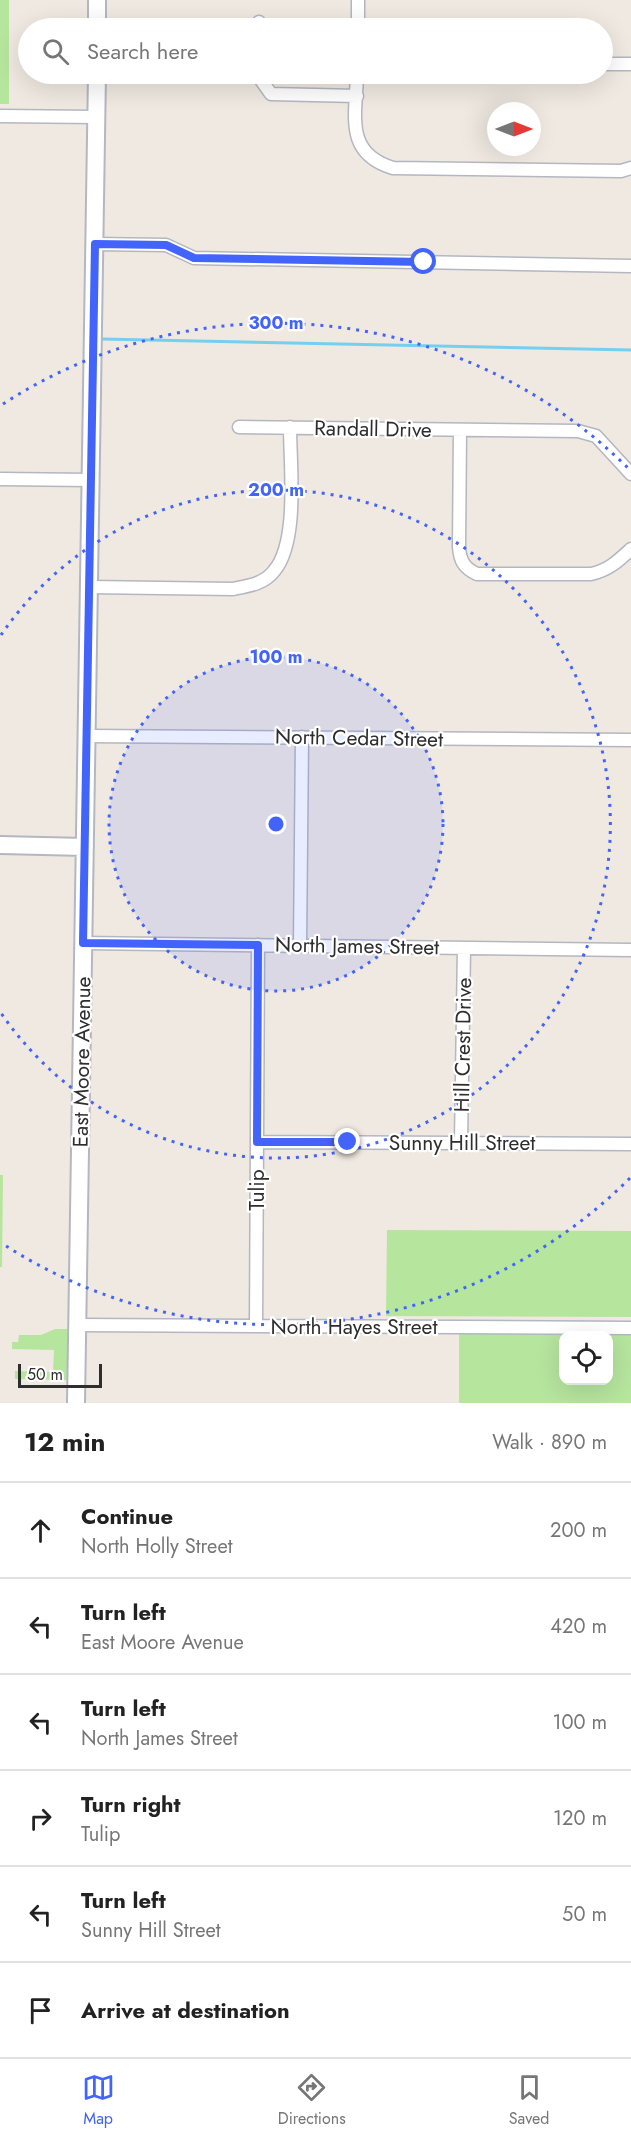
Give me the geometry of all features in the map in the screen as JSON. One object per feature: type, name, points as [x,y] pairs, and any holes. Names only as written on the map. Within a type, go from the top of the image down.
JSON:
[{"type":"street","points":[[97,0],[97,18]]},
{"type":"street","points":[[358,0],[358,18]]},
{"type":"street","points":[[613,63],[631,64]]},
{"type":"street","name":"East Moore Avenue","points":[[76,1403],[97,84]]},
{"type":"street","points":[[264,84],[271,94],[357,96]]},
{"type":"street","points":[[357,84],[356,132],[360,145],[368,156],[380,164],[393,168],[621,171],[631,168]]},
{"type":"street","points":[[0,116],[96,117]]},
{"type":"street","points":[[95,244],[166,245],[194,258],[631,266]]},
{"type":"street","points":[[239,427],[290,427]]},
{"type":"street","name":"Randall Drive","points":[[89,587],[233,589],[255,585],[274,572],[286,551],[290,530],[290,427],[578,431],[596,436],[631,474]]},
{"type":"street","points":[[460,430],[459,547],[460,558],[467,569],[477,574],[591,574],[604,572],[614,566],[631,549]]},
{"type":"street","points":[[0,479],[90,480]]},
{"type":"street","name":"North Cedar Street","points":[[87,736],[631,740]]},
{"type":"street","points":[[300,946],[302,737]]},
{"type":"street","points":[[0,845],[85,847]]},
{"type":"street","name":"North James Street","points":[[83,943],[631,950]]},
{"type":"street","name":"Tulip","points":[[256,1326],[258,945]]},
{"type":"street","name":"Hill Crest Drive","points":[[461,1142],[464,948]]},
{"type":"street","name":"Sunny Hill Street","points":[[257,1142],[631,1144]]},
{"type":"street","name":"North Hayes Street","points":[[78,1325],[631,1328]]},
{"type":"green space","points":[[0,0],[9,0],[9,104],[0,104]]},
{"type":"green space","points":[[0,1175],[3,1175],[2,1267],[0,1267]]},
{"type":"green space","points":[[387,1230],[631,1231],[631,1317],[386,1316]]},
{"type":"green space","points":[[55,1329],[70,1329],[69,1380],[15,1379],[15,1371],[53,1372],[54,1350],[12,1349],[12,1342],[18,1342],[19,1335],[41,1335]]},
{"type":"green space","points":[[459,1334],[559,1334],[559,1385],[613,1385],[613,1334],[631,1334],[631,1403],[459,1403]]},
{"type":"waterway","points":[[102,339],[631,350]]},
{"type":"route","points":[[348,1142],[257,1142],[258,945],[83,943],[95,244],[166,245],[194,258],[424,262]]}]
